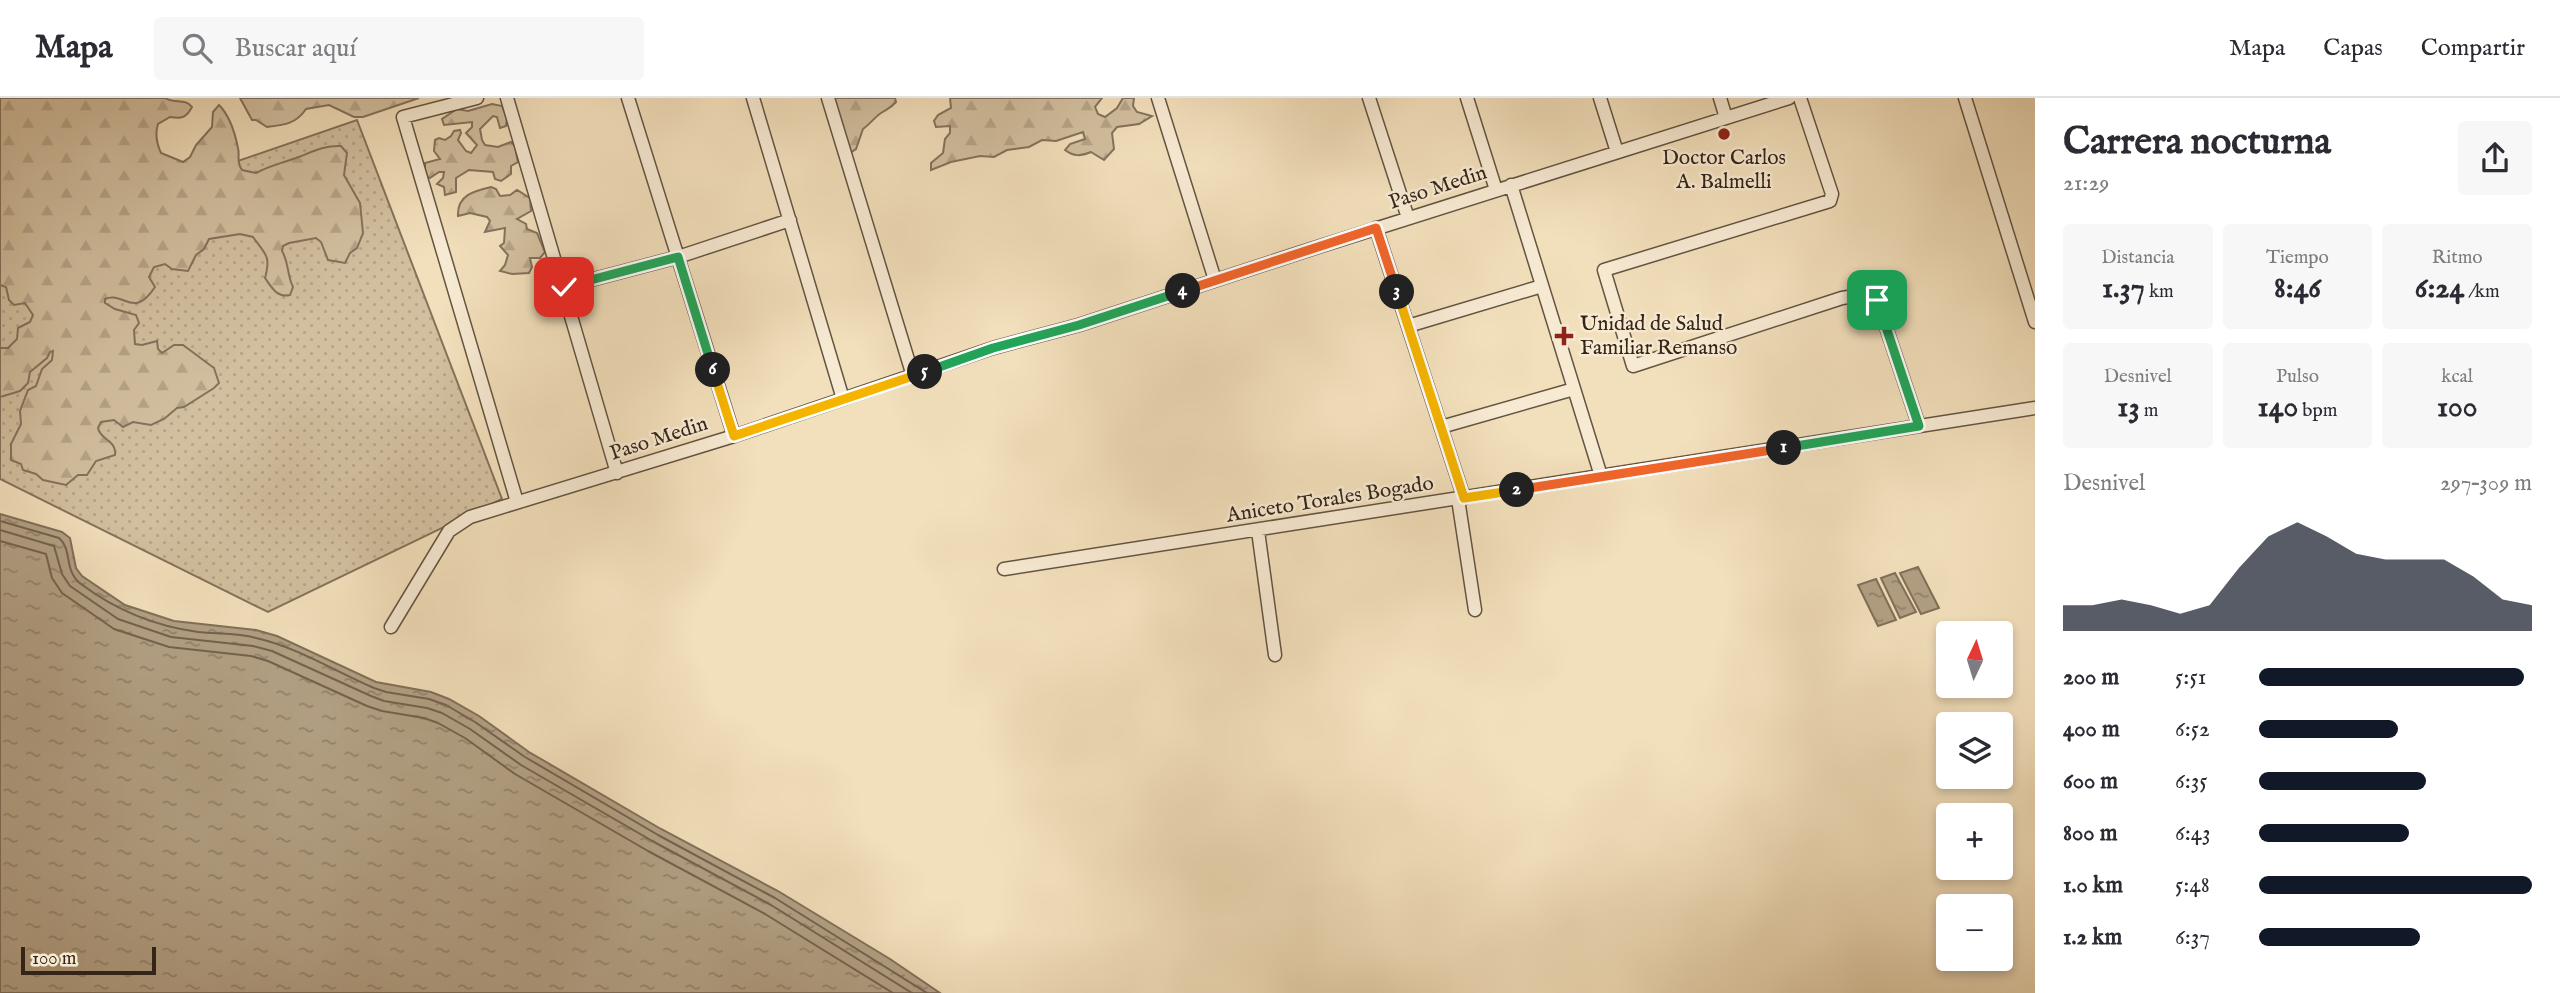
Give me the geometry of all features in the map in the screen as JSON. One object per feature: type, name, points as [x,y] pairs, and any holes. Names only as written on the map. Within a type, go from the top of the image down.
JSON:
[{"type":"street","points":[[477,98],[403,117],[517,502]]},
{"type":"street","points":[[507,98],[617,473]]},
{"type":"street","points":[[628,98],[734,436]]},
{"type":"street","points":[[753,98],[843,399]]},
{"type":"street","points":[[828,98],[913,376]]},
{"type":"street","points":[[1158,98],[1215,280]]},
{"type":"street","points":[[1368,98],[1408,218]]},
{"type":"street","points":[[1467,98],[1496,190]]},
{"type":"street","points":[[1600,98],[1617,152]]},
{"type":"street","points":[[1720,98],[1726,118]]},
{"type":"street","name":"Paso Medin","points":[[391,627],[449,531],[470,517],[734,436],[993,348],[1079,325],[1789,98]]},
{"type":"street","points":[[1800,98],[1832,194],[1830,201],[1604,270],[1633,366],[1842,298],[1867,294],[1877,300],[1919,426]]},
{"type":"street","points":[[1965,98],[2035,322]]},
{"type":"street","points":[[1511,185],[1601,476]]},
{"type":"street","points":[[564,287],[678,257],[790,220]]},
{"type":"street","points":[[1376,228],[1441,427],[1461,499],[1475,610]]},
{"type":"street","points":[[1408,326],[1542,286]]},
{"type":"street","points":[[1441,427],[1574,389]]},
{"type":"street","name":"Aniceto Torales Bogado","points":[[1004,569],[2035,408]]},
{"type":"street","points":[[1258,531],[1275,655]]},
{"type":"green space","points":[[0,98],[165,98],[187,103],[192,107],[186,116],[170,117],[158,124],[157,131],[161,153],[183,162],[190,157],[196,145],[212,127],[213,112],[219,105],[234,131],[242,170],[256,173],[322,148],[341,146],[347,153],[344,175],[360,203],[363,233],[357,248],[350,253],[345,263],[328,260],[321,242],[316,238],[283,246],[282,251],[293,287],[290,295],[278,294],[273,289],[265,278],[267,260],[264,252],[253,237],[240,234],[209,239],[188,271],[172,269],[165,264],[154,267],[149,277],[155,287],[141,302],[105,299],[105,303],[115,309],[136,315],[139,323],[134,330],[135,344],[157,341],[158,349],[162,353],[174,345],[183,345],[214,368],[219,383],[151,425],[133,422],[123,427],[114,420],[101,422],[99,432],[111,443],[115,455],[96,461],[87,475],[78,475],[66,485],[43,480],[36,474],[23,470],[21,464],[11,460],[11,444],[21,424],[20,411],[28,390],[36,386],[42,369],[52,360],[53,351],[30,372],[28,383],[20,391],[0,397],[0,348],[8,348],[17,339],[18,328],[30,322],[33,315],[25,303],[14,305],[9,300],[6,287],[0,285]]},
{"type":"green space","points":[[240,98],[419,98],[363,117],[354,117],[329,105],[306,109],[294,121],[267,127],[252,120]]},
{"type":"green space","points":[[823,98],[895,98],[896,102],[863,129],[856,149],[850,153]]},
{"type":"green space","points":[[950,98],[1102,98],[1095,107],[1098,114],[1105,117],[1117,108],[1123,98],[1134,98],[1133,106],[1137,112],[1152,116],[1139,124],[1117,127],[1112,133],[1114,149],[1104,160],[1091,152],[1078,155],[1065,150],[1070,144],[1085,139],[1083,132],[1056,141],[1042,140],[1029,147],[1007,150],[994,157],[980,156],[951,162],[931,170],[931,163],[943,153],[945,139],[950,133],[950,126],[936,127],[934,121],[938,115],[951,108]]},
{"type":"green space","points":[[492,104],[502,106],[507,119],[506,126],[500,128],[497,117],[493,116],[480,129],[482,140],[485,145],[498,147],[511,142],[515,146],[518,162],[511,166],[511,174],[501,181],[495,179],[493,172],[469,170],[456,178],[456,192],[445,195],[444,187],[437,184],[443,178],[444,172],[430,178],[425,177],[425,163],[440,159],[434,151],[435,140],[445,140],[454,131],[460,130],[458,140],[466,151],[471,153],[477,145],[466,133],[472,127],[472,122],[444,125],[442,119],[457,109],[468,111]]},
{"type":"green space","points":[[357,120],[502,499],[268,612],[0,479],[0,243]]},
{"type":"green space","points":[[491,187],[496,189],[500,196],[510,195],[517,190],[530,198],[531,211],[517,219],[526,224],[527,229],[537,233],[545,252],[540,258],[530,258],[532,267],[529,273],[512,274],[500,271],[508,255],[500,246],[504,243],[505,228],[485,232],[490,221],[487,217],[470,213],[458,216],[460,203],[468,195]]},
{"type":"water","points":[[0,514],[62,532],[70,538],[76,568],[82,576],[125,605],[174,621],[256,630],[277,636],[376,682],[431,692],[449,699],[479,716],[529,752],[661,829],[778,891],[890,959],[940,993],[0,993]]},
{"type":"water","points":[[1918,567],[1939,608],[1921,614],[1900,573]]},
{"type":"water","points":[[1895,573],[1916,612],[1900,618],[1881,578]]},
{"type":"water","points":[[1876,579],[1896,620],[1878,626],[1858,585]]},
{"type":"place","name":"Doctor Carlos A. Balmelli","points":[[1724,134]]},
{"type":"place","name":"Unidad de Salud Familiar Remanso","points":[[1564,336]]},
{"type":"route","points":[[564,287],[678,257],[734,436],[993,348],[1079,325],[1376,228],[1464,498],[1919,426],[1877,300]]}]
